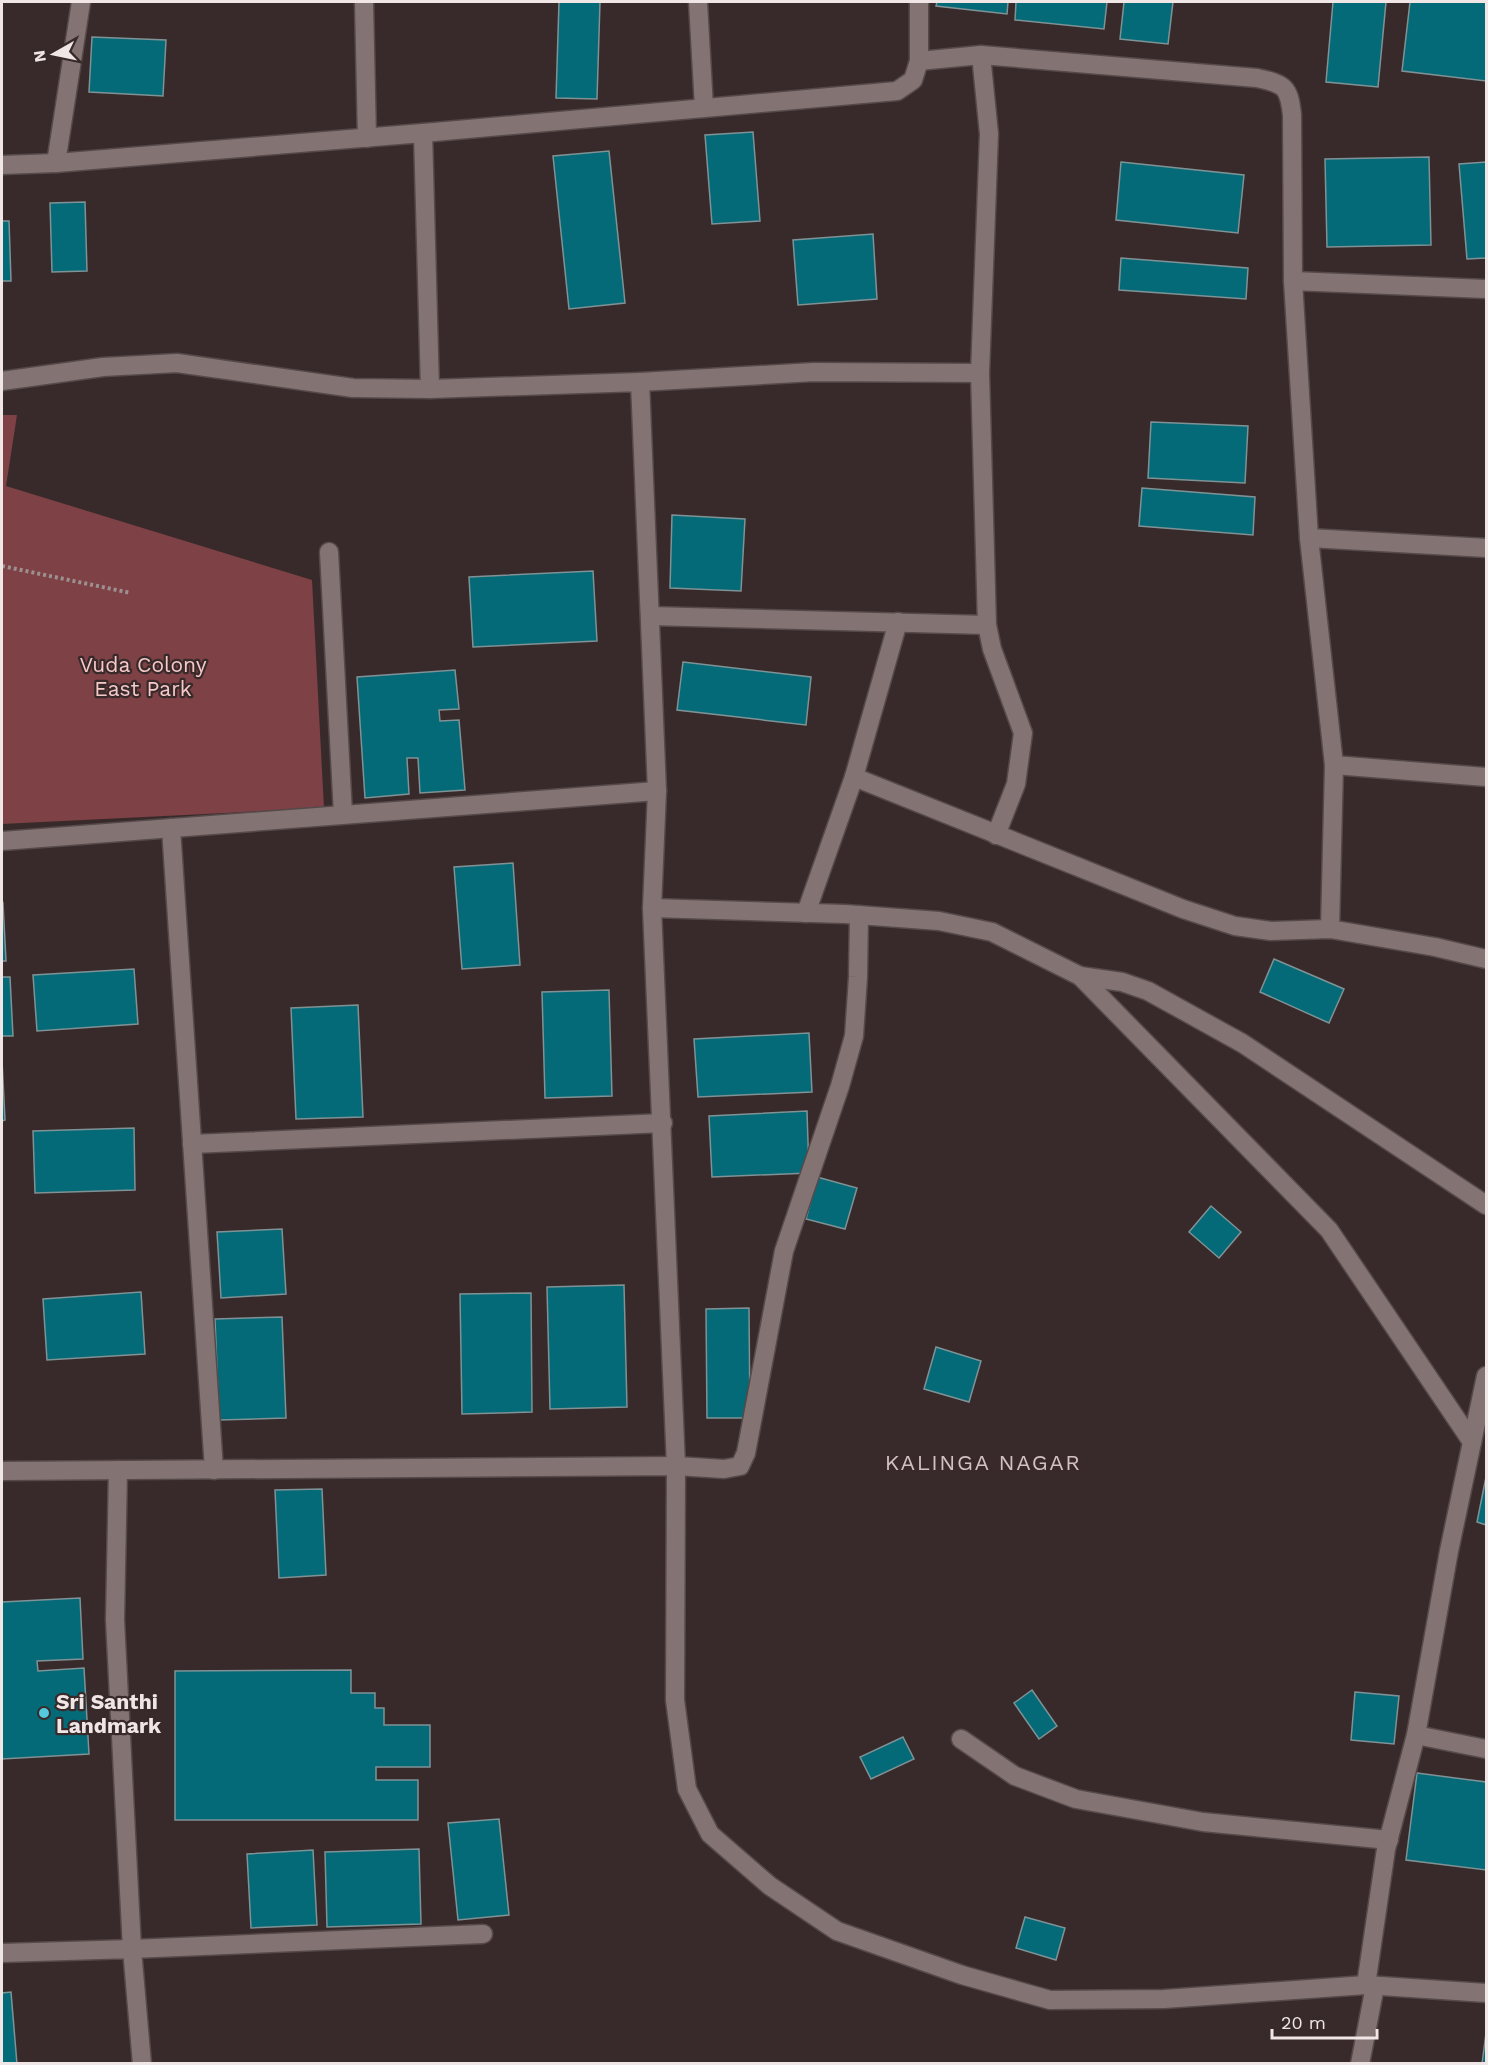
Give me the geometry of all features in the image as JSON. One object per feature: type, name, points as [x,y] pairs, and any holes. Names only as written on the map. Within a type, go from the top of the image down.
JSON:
[{"type":"street","points":[[56,163],[81,2]]},
{"type":"street","points":[[364,2],[367,138]]},
{"type":"street","points":[[698,2],[704,108]]},
{"type":"street","points":[[2,165],[56,163],[641,116],[704,108],[897,91],[913,80],[919,61],[919,2]]},
{"type":"street","points":[[919,61],[981,55],[1257,78],[1279,83],[1290,94],[1293,281],[1309,538],[1334,765],[1330,929]]},
{"type":"street","points":[[981,55],[989,134],[980,373],[987,626],[992,650],[1023,733],[1016,784],[996,835]]},
{"type":"street","points":[[423,133],[430,389]]},
{"type":"street","points":[[1293,281],[1486,289]]},
{"type":"street","points":[[2,381],[103,367],[177,363],[353,388],[430,389],[640,382],[814,372],[980,373]]},
{"type":"street","points":[[640,382],[657,791],[652,908],[676,1466],[675,1700],[687,1789],[710,1834],[770,1886],[837,1931],[962,1975],[1050,2000],[1164,1999],[1370,1985],[1486,1994]]},
{"type":"street","points":[[1309,538],[1486,548]]},
{"type":"street","points":[[329,552],[343,814]]},
{"type":"street","points":[[650,616],[898,621],[987,626]]},
{"type":"street","points":[[806,913],[854,777],[898,621]]},
{"type":"street","points":[[1334,765],[1486,777]]},
{"type":"street","points":[[854,777],[1183,909],[1235,926],[1270,931],[1330,929],[1379,936],[1486,959]]},
{"type":"street","points":[[2,841],[657,791]]},
{"type":"street","points":[[171,828],[214,1470]]},
{"type":"street","points":[[652,908],[858,915],[939,921],[992,932],[1080,976],[1122,982],[1148,991],[1242,1043],[1486,1205]]},
{"type":"street","points":[[2,1471],[676,1466],[724,1469],[740,1466],[746,1453],[784,1251],[840,1086],[854,1036],[858,986],[858,915]]},
{"type":"street","points":[[1080,976],[1329,1230],[1472,1442]]},
{"type":"street","points":[[192,1144],[663,1123]]},
{"type":"street","points":[[1360,2064],[1389,1840],[1416,1735],[1449,1551],[1486,1376]]},
{"type":"street","points":[[118,1470],[115,1620],[132,1949],[142,2064]]},
{"type":"street","points":[[1416,1735],[1486,1749]]},
{"type":"street","points":[[961,1739],[1015,1776],[1076,1799],[1203,1822],[1389,1840]]},
{"type":"street","points":[[2,1953],[483,1934]]},
{"type":"path","points":[[2,566],[131,593]]},
{"type":"green space","name":"Vuda Colony East Park","points":[[2,415],[17,415],[6,486],[312,580],[324,808],[2,824]]},
{"type":"building","points":[[559,2],[600,2],[597,99],[556,98]]},
{"type":"building","points":[[937,2],[1008,2],[1007,14],[936,6]]},
{"type":"building","points":[[1016,2],[1107,2],[1104,29],[1015,20]]},
{"type":"building","points":[[1124,2],[1173,2],[1168,44],[1120,39]]},
{"type":"building","points":[[1333,2],[1386,2],[1378,87],[1326,82]]},
{"type":"building","points":[[1410,2],[1486,2],[1486,81],[1402,71]]},
{"type":"building","points":[[92,37],[166,40],[163,96],[89,92]]},
{"type":"building","points":[[753,132],[760,221],[712,224],[705,135]]},
{"type":"building","points":[[609,151],[625,303],[569,309],[553,156]]},
{"type":"building","points":[[1429,157],[1431,245],[1327,247],[1325,159]]},
{"type":"building","points":[[1121,162],[1244,175],[1238,233],[1116,220]]},
{"type":"building","points":[[1486,162],[1486,258],[1467,259],[1459,164]]},
{"type":"building","points":[[85,202],[87,271],[52,272],[50,203]]},
{"type":"building","points":[[2,221],[9,221],[11,281],[2,281]]},
{"type":"building","points":[[873,234],[877,299],[798,305],[793,240]]},
{"type":"building","points":[[1121,258],[1248,268],[1246,299],[1119,290]]},
{"type":"building","points":[[1151,422],[1248,426],[1245,483],[1148,478]]},
{"type":"building","points":[[1142,488],[1255,497],[1253,535],[1139,526]]},
{"type":"building","points":[[672,515],[745,519],[741,591],[670,588]]},
{"type":"building","points":[[593,571],[597,641],[473,647],[469,577]]},
{"type":"building","points":[[683,662],[811,677],[806,725],[677,710]]},
{"type":"building","points":[[455,670],[459,709],[439,710],[440,721],[459,720],[465,790],[420,793],[418,758],[407,758],[409,794],[365,798],[357,677]]},
{"type":"building","points":[[513,863],[520,965],[462,969],[454,867]]},
{"type":"building","points":[[3,903],[6,961],[2,961]]},
{"type":"building","points":[[1274,959],[1344,989],[1329,1023],[1260,992]]},
{"type":"building","points":[[134,969],[138,1024],[37,1031],[33,975]]},
{"type":"building","points":[[2,977],[10,977],[13,1036],[2,1036]]},
{"type":"building","points":[[609,990],[612,1096],[545,1098],[542,992]]},
{"type":"building","points":[[358,1005],[363,1117],[296,1119],[291,1008]]},
{"type":"building","points":[[809,1033],[812,1092],[698,1097],[694,1039]]},
{"type":"building","points":[[2,1060],[5,1120],[2,1121]]},
{"type":"building","points":[[807,1111],[809,1173],[712,1177],[709,1116]]},
{"type":"building","points":[[134,1128],[135,1190],[35,1193],[33,1131]]},
{"type":"building","points":[[817,1177],[857,1188],[845,1229],[806,1219]]},
{"type":"building","points":[[1211,1206],[1241,1232],[1219,1258],[1189,1232]]},
{"type":"building","points":[[282,1229],[286,1294],[221,1298],[217,1232]]},
{"type":"building","points":[[624,1285],[627,1407],[550,1409],[547,1287]]},
{"type":"building","points":[[141,1292],[145,1354],[47,1360],[43,1299]]},
{"type":"building","points":[[531,1293],[532,1412],[462,1414],[460,1294]]},
{"type":"building","points":[[749,1308],[750,1418],[707,1418],[706,1309]]},
{"type":"building","points":[[282,1317],[286,1418],[219,1420],[215,1319]]},
{"type":"building","points":[[936,1347],[981,1361],[969,1402],[924,1389]]},
{"type":"building","points":[[1486,1477],[1486,1525],[1477,1522]]},
{"type":"building","points":[[322,1489],[326,1575],[279,1578],[275,1490]]},
{"type":"building","name":"Sri Santhi Landmark","points":[[80,1598],[83,1659],[37,1661],[38,1671],[84,1668],[89,1754],[2,1759],[2,1602]]},
{"type":"building","points":[[351,1670],[351,1693],[375,1693],[375,1708],[384,1708],[384,1725],[430,1725],[430,1767],[376,1767],[376,1780],[418,1780],[418,1820],[175,1820],[175,1671]]},
{"type":"building","points":[[1032,1690],[1057,1726],[1039,1739],[1014,1703]]},
{"type":"building","points":[[1355,1692],[1399,1696],[1394,1744],[1351,1740]]},
{"type":"building","points":[[903,1737],[914,1759],[871,1779],[860,1757]]},
{"type":"building","points":[[1417,1773],[1486,1782],[1486,1870],[1406,1860]]},
{"type":"building","points":[[499,1819],[509,1915],[458,1920],[448,1823]]},
{"type":"building","points":[[419,1849],[421,1924],[327,1927],[325,1852]]},
{"type":"building","points":[[313,1850],[317,1925],[251,1928],[247,1854]]},
{"type":"building","points":[[1025,1917],[1065,1928],[1056,1960],[1016,1948]]},
{"type":"building","points":[[11,1992],[17,2064],[2,2064],[2,1993]]},
{"type":"building","points":[[1486,2033],[1486,2064],[1482,2064]]},
{"type":"place","name":"Sri Santhi Landmark","points":[[44,1713]]},
{"type":"district","name":"KALINGA NAGAR","points":[[983,1462]]}]
